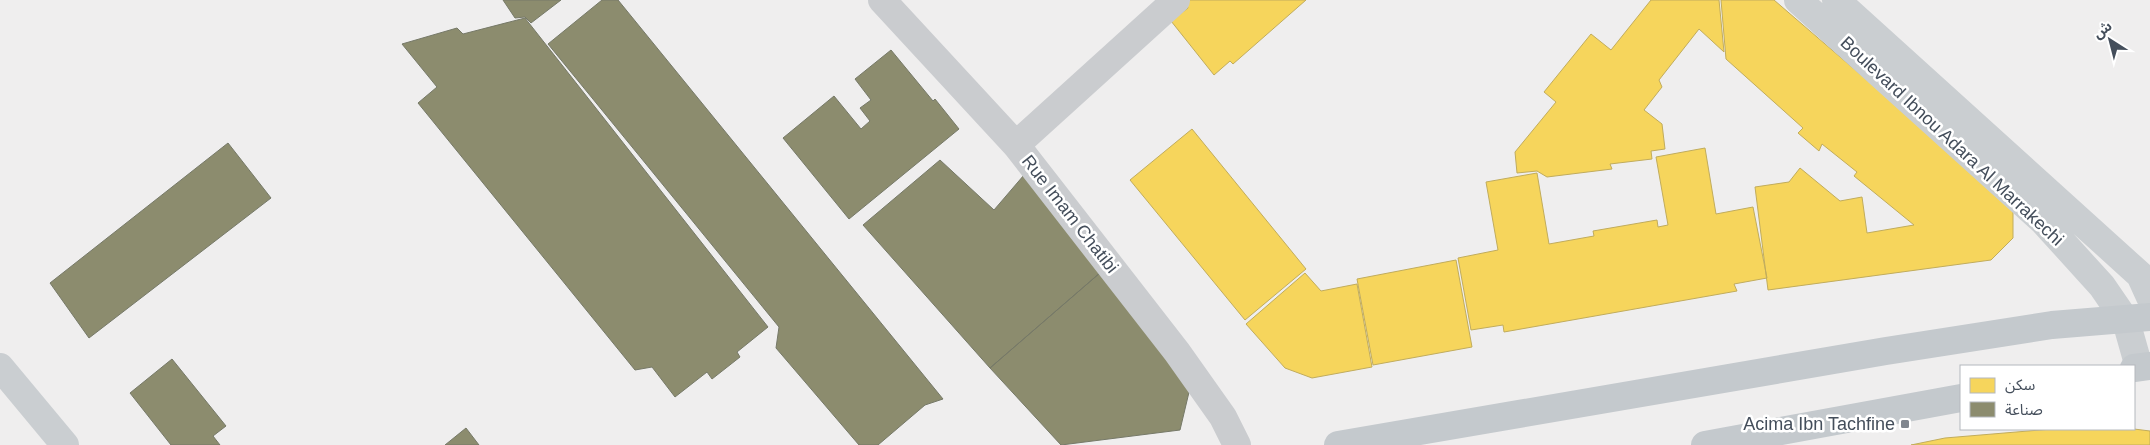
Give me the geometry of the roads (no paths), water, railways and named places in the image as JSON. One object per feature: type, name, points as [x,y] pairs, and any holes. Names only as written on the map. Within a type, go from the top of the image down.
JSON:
[{"type":"main road","name":"Boulevard Ibnou Adara Al Marrakechi","points":[[1798,0],[2043,221],[2102,286],[2138,319],[2141,367]]},
{"type":"main road","name":"Boulevard Ibnou Adara Al Marrakechi","points":[[1836,0],[2140,275],[2150,297]]},
{"type":"main road","points":[[1338,445],[1886,351],[2052,325],[2138,319]]},
{"type":"main road","points":[[0,368],[66,445]]},
{"type":"main road","points":[[1705,445],[1960,398]]},
{"type":"street","name":"Rue Imam Chatibi","points":[[882,0],[1016,145],[1177,352],[1223,417],[1237,445]]},
{"type":"street","points":[[1016,145],[1176,0]]},
{"type":"place","name":"Acima Ibn Tachfine","points":[[1905,424]]}]
